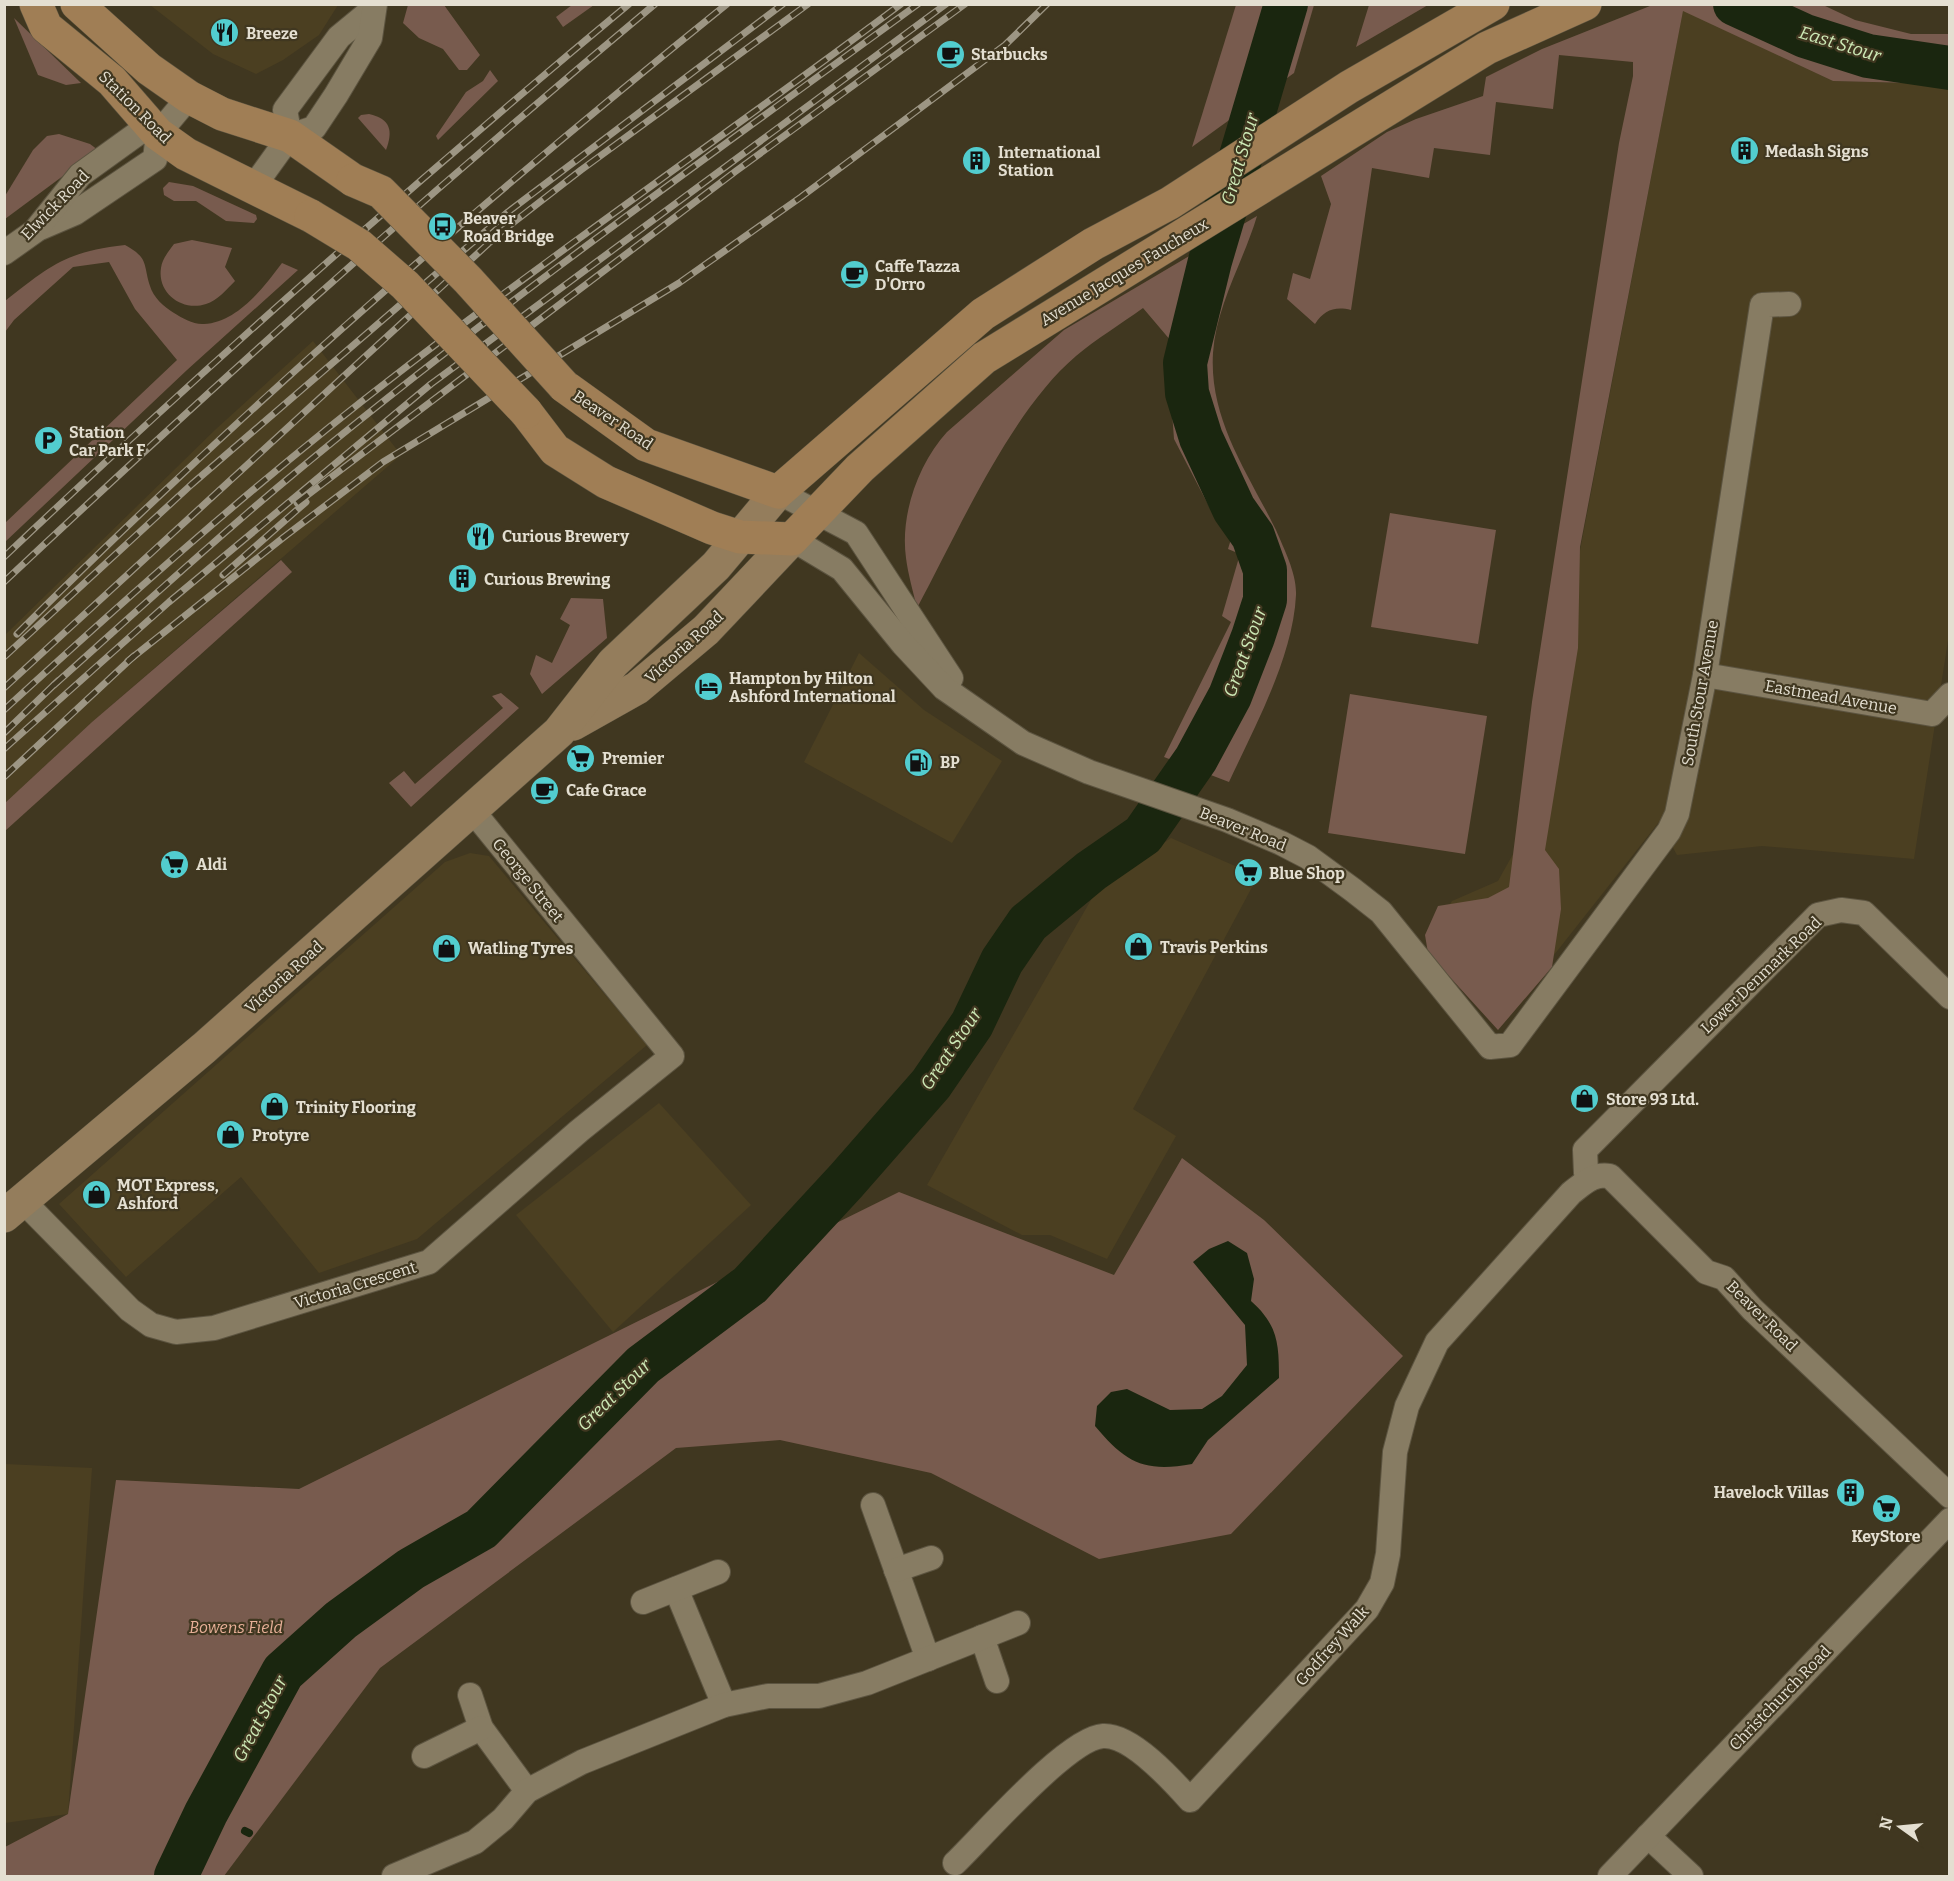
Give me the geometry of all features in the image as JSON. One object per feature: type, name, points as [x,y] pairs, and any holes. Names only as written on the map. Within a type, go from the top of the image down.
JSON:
[{"type":"main road","name":"Station Road","points":[[36,4],[46,27],[112,81],[158,134],[186,154],[254,186]]},
{"type":"main road","points":[[78,4],[149,69],[189,97],[222,114],[290,136]]},
{"type":"main road","name":"Avenue Jacques Faucheux","points":[[792,539],[860,468],[984,358],[1487,48],[1585,4]]},
{"type":"main road","points":[[778,492],[982,314],[1093,244],[1170,202],[1349,87],[1484,9]]},
{"type":"main road","name":"Beaver Road","points":[[290,136],[353,180],[381,192],[468,280],[564,386],[646,445],[778,492]]},
{"type":"main road","name":"Beaver Road","points":[[254,186],[359,245],[405,285],[526,412],[555,450],[606,482],[712,528],[740,537],[792,539]]},
{"type":"street","points":[[290,136],[285,111],[294,97],[339,37],[374,7]]},
{"type":"street","points":[[254,186],[290,136],[314,128],[370,38],[374,7]]},
{"type":"street","points":[[158,134],[189,97]]},
{"type":"street","name":"Elwick Road","points":[[4,253],[35,231],[80,175],[141,131],[158,134]]},
{"type":"street","name":"South Stour Avenue","points":[[1498,1047],[1510,1045],[1518,1036],[1669,831],[1677,814],[1705,675],[1762,305],[1790,304]]},
{"type":"street","name":"Beaver Road","points":[[778,492],[856,533],[913,616],[947,674],[994,724]]},
{"type":"street","name":"Victoria Road","points":[[13,1208],[204,1048],[559,732],[614,663],[716,566],[778,492]]},
{"type":"street","name":"Beaver Road","points":[[792,539],[842,568],[903,644],[944,688],[1023,742],[1068,763],[1227,820],[1308,857],[1381,912],[1481,1038],[1490,1047],[1498,1047]]},
{"type":"street","name":"Victoria Road","points":[[559,732],[637,688],[654,674],[706,630],[792,539]]},
{"type":"street","name":"Eastmead Avenue","points":[[1705,675],[1932,714],[1950,694]]},
{"type":"street","name":"George Street","points":[[472,810],[651,1033]]},
{"type":"street","name":"Lower Denmark Road","points":[[1590,1179],[1586,1173],[1585,1150],[1818,915],[1841,910],[1864,913],[1950,998]]},
{"type":"street","name":"Victoria Crescent","points":[[13,1208],[130,1310],[151,1324],[176,1332],[214,1328],[429,1262],[465,1228],[579,1131],[672,1056],[651,1033]]},
{"type":"street","name":"Beaver Road","points":[[1590,1179],[1601,1174],[1610,1176],[1706,1272],[1724,1278],[1752,1310],[1950,1496]]},
{"type":"street","name":"Godfrey Walk","points":[[955,1863],[1059,1759],[1084,1740],[1105,1735],[1133,1747],[1161,1767],[1190,1800],[1367,1609],[1382,1582],[1388,1554],[1395,1452],[1407,1406],[1437,1342],[1563,1201],[1590,1179]]},
{"type":"street","points":[[873,1504],[928,1659]]},
{"type":"street","name":"Christchurch Road","points":[[1610,1876],[1950,1520]]},
{"type":"street","points":[[896,1570],[931,1558]]},
{"type":"street","points":[[643,1602],[718,1572]]},
{"type":"street","points":[[676,1589],[724,1705]]},
{"type":"street","points":[[394,1876],[475,1842],[503,1819],[528,1791],[582,1762],[724,1705],[768,1696],[819,1696],[867,1683],[1018,1623]]},
{"type":"street","points":[[982,1637],[997,1681]]},
{"type":"street","points":[[470,1695],[482,1728],[528,1791]]},
{"type":"street","points":[[424,1756],[482,1728]]},
{"type":"street","points":[[1648,1836],[1691,1876]]},
{"type":"shaded area","points":[[150,5],[338,5],[319,35],[283,60],[256,74],[213,54]]},
{"type":"shaded area","points":[[1683,10],[1833,81],[1949,84],[1949,634],[1914,859],[1762,846],[1677,855],[1659,822],[1505,1017],[1434,928],[1452,901],[1498,881],[1527,829]]},
{"type":"shaded area","points":[[313,341],[401,455],[92,722],[5,803],[5,635],[216,429]]},
{"type":"shaded area","points":[[859,653],[924,710],[1002,761],[952,843],[804,762]]},
{"type":"shaded area","points":[[1171,838],[1258,876],[1133,1109],[1176,1136],[1107,1259],[1050,1235],[1022,1235],[927,1185],[1099,886]]},
{"type":"shaded area","points":[[470,853],[489,856],[647,1045],[417,1239],[319,1273],[241,1177],[126,1277],[59,1204],[445,862]]},
{"type":"shaded area","points":[[659,1103],[751,1205],[613,1332],[516,1215]]},
{"type":"shaded area","points":[[1228,1241],[1247,1253],[1254,1279],[1251,1301],[1272,1327],[1277,1345],[1279,1378],[1208,1440],[1192,1464],[1161,1467],[1137,1462],[1116,1448],[1095,1426],[1097,1406],[1111,1392],[1127,1389],[1170,1410],[1202,1409],[1222,1396],[1247,1365],[1245,1325],[1193,1262],[1209,1249]]},
{"type":"shaded area","points":[[5,1464],[92,1468],[68,1814],[5,1823]]},
{"type":"green space","points":[[1369,4],[1428,5],[1356,47]]},
{"type":"green space","points":[[1655,4],[1823,5],[1855,20],[1911,34],[1949,34],[1949,84],[1833,81],[1683,11],[1580,547],[1578,648],[1545,850],[1559,869],[1561,909],[1552,967],[1498,1030],[1428,953],[1425,935],[1438,906],[1488,898],[1509,887],[1532,702],[1619,143],[1633,76],[1633,62],[1559,55],[1553,109],[1496,102],[1490,155],[1434,148],[1429,178],[1372,168],[1351,310],[1330,310],[1322,315],[1315,324],[1287,299],[1293,273],[1310,279],[1331,204],[1321,176],[1387,132],[1416,119],[1483,96],[1486,77],[1542,49]]},
{"type":"green space","points":[[408,5],[444,5],[480,55],[467,70],[459,70],[443,49],[419,38],[403,23]]},
{"type":"green space","points":[[572,5],[594,5],[563,27],[556,17]]},
{"type":"green space","points":[[1236,5],[1314,5],[1294,73],[1192,147]]},
{"type":"green space","points":[[14,18],[81,83],[66,85],[38,75]]},
{"type":"green space","points":[[490,70],[498,81],[438,140],[436,136],[466,92],[483,81]]},
{"type":"green space","points":[[369,114],[382,119],[388,127],[389,137],[386,150],[358,118]]},
{"type":"green space","points":[[59,134],[90,144],[98,150],[5,219],[5,196],[33,150],[47,136]]},
{"type":"green space","points":[[169,182],[193,186],[256,215],[257,219],[254,223],[226,221],[196,201],[174,201],[164,195],[163,188]]},
{"type":"green space","points":[[1257,216],[1219,318],[1213,353],[1213,378],[1217,401],[1232,445],[1286,553],[1292,570],[1296,595],[1288,642],[1280,667],[1261,715],[1229,782],[1164,757],[1231,622],[1222,616],[1240,554],[1228,549],[1231,539],[1216,520],[1174,439],[1170,385],[1171,341],[1143,308],[1076,356],[1029,408],[987,474],[917,608],[908,570],[905,542],[913,491],[928,459],[947,432],[1064,330]]},
{"type":"green space","points":[[192,240],[232,248],[225,267],[235,281],[214,300],[197,306],[180,303],[173,298],[163,285],[161,277],[163,261],[174,244]]},
{"type":"green space","points":[[125,245],[142,258],[151,290],[159,301],[170,311],[200,324],[216,322],[238,311],[258,293],[282,263],[298,270],[187,370],[5,542],[5,523],[177,360],[135,309],[109,262],[73,267],[14,320],[5,332],[5,301],[47,269],[73,256]]},
{"type":"green space","points":[[1390,513],[1496,530],[1478,644],[1371,627]]},
{"type":"green space","points":[[281,560],[292,572],[5,831],[5,803],[92,722]]},
{"type":"green space","points":[[571,598],[603,599],[607,638],[542,694],[530,674],[536,655],[552,663],[570,625],[560,619]]},
{"type":"green space","points":[[501,693],[519,708],[411,807],[389,783],[404,771],[415,784],[503,708],[492,696]]},
{"type":"green space","points":[[1350,694],[1487,716],[1465,854],[1328,833]]},
{"type":"green space","name":"Bowens Field","points":[[1182,1158],[1264,1220],[1403,1356],[1231,1534],[1099,1559],[931,1473],[780,1440],[676,1448],[380,1668],[224,1876],[5,1876],[5,1847],[68,1814],[116,1480],[299,1489],[899,1192],[1114,1275]]},
{"type":"waterway","name":"Great Stour","points":[[176,1876],[206,1813],[283,1672],[341,1620],[411,1569],[481,1529],[643,1365],[750,1285],[931,1084],[972,1024],[1002,961],[1028,923],[1091,871],[1143,835],[1196,759],[1230,696],[1253,637],[1265,600],[1265,570],[1253,536],[1234,509],[1201,438],[1187,393],[1185,363],[1210,261],[1286,4]]},
{"type":"waterway","name":"East Stour","points":[[1735,4],[1805,36],[1868,56],[1950,68]]},
{"type":"waterway","points":[[206,1813],[217,1818]]},
{"type":"waterway","points":[[245,1831],[249,1833]]},
{"type":"railway","points":[[4,557],[312,276],[629,4]]},
{"type":"railway","points":[[4,582],[325,288],[655,4]]},
{"type":"railway","points":[[17,634],[187,469],[363,310],[544,155],[727,4]]},
{"type":"railway","points":[[4,657],[192,484],[508,212],[783,4]]},
{"type":"railway","points":[[4,688],[501,232],[581,170],[808,4]]},
{"type":"railway","points":[[4,710],[197,538],[346,414],[522,280],[901,4]]},
{"type":"railway","points":[[54,685],[278,487],[434,361],[594,240],[918,4]]},
{"type":"railway","points":[[4,749],[169,602],[431,384],[946,4]]},
{"type":"railway","points":[[297,503],[736,171],[965,4]]},
{"type":"railway","points":[[128,661],[383,462],[679,283],[801,197],[1005,45],[1047,4]]},
{"type":"railway","points":[[223,575],[306,502]]},
{"type":"railway","points":[[4,777],[134,656]]},
{"type":"railway","points":[[4,733],[58,681]]},
{"type":"place","name":"Breeze","points":[[225,33]]},
{"type":"place","name":"Starbucks","points":[[950,54]]},
{"type":"place","name":"Medash Signs","points":[[1744,151]]},
{"type":"place","name":"International Station","points":[[977,161]]},
{"type":"place","name":"Beaver Road Bridge","points":[[442,227]]},
{"type":"place","name":"Caffe Tazza D'Orro","points":[[854,275]]},
{"type":"place","name":"Station Car Park F","points":[[48,441]]},
{"type":"place","name":"Curious Brewery","points":[[481,536]]},
{"type":"place","name":"Curious Brewing","points":[[463,579]]},
{"type":"place","name":"Hampton by Hilton Ashford International","points":[[708,687]]},
{"type":"place","name":"Premier","points":[[581,758]]},
{"type":"place","name":"BP","points":[[919,762]]},
{"type":"place","name":"Cafe Grace","points":[[545,790]]},
{"type":"place","name":"Aldi","points":[[175,864]]},
{"type":"place","name":"Blue Shop","points":[[1248,873]]},
{"type":"place","name":"Travis Perkins","points":[[1139,947]]},
{"type":"place","name":"Watling Tyres","points":[[447,948]]},
{"type":"place","name":"Store 93 Ltd.","points":[[1585,1099]]},
{"type":"place","name":"Trinity Flooring","points":[[275,1107]]},
{"type":"place","name":"Protyre","points":[[231,1135]]},
{"type":"place","name":"MOT Express, Ashford","points":[[96,1194]]},
{"type":"place","name":"Havelock Villas","points":[[1850,1492]]},
{"type":"place","name":"KeyStore","points":[[1886,1508]]}]
